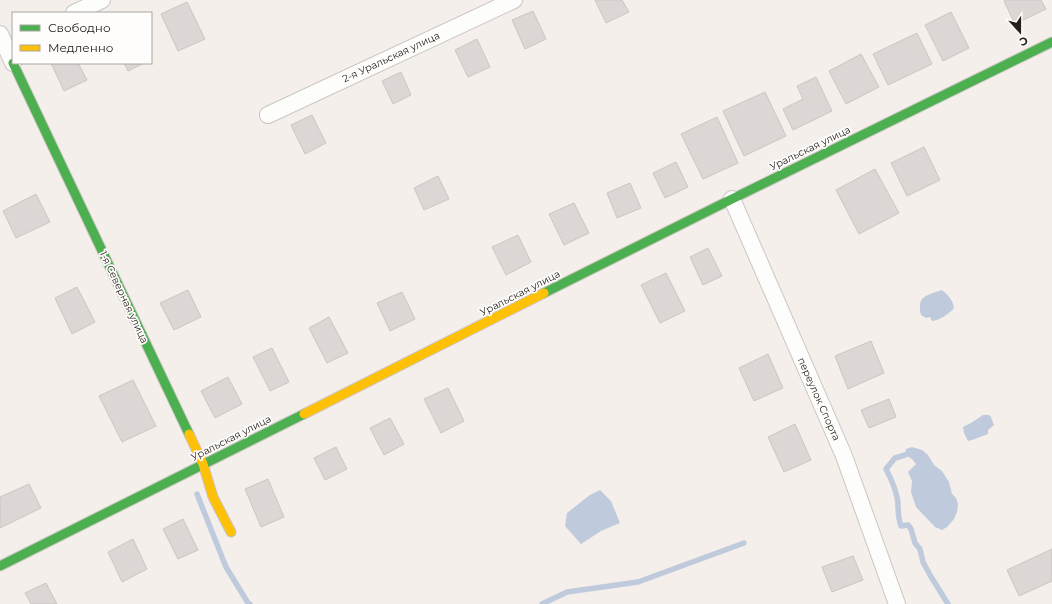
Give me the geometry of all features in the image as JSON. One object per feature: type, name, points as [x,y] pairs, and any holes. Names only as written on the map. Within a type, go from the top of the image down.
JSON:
[{"type":"main road","name":"Уральская улица","points":[[0,566],[732,199],[1052,42]]},
{"type":"main road","name":"1-я Северная улица","points":[[13,64],[203,464],[213,497],[231,532]]},
{"type":"street","points":[[76,12],[102,0]]},
{"type":"street","name":"2-я Уральская улица","points":[[268,115],[514,0]]},
{"type":"street","name":"1-я Северная улица","points":[[4,42],[12,61]]},
{"type":"street","name":"переулок Спорта","points":[[732,199],[844,456],[897,604]]},
{"type":"water","points":[[942,290],[950,298],[954,308],[944,316],[932,321],[930,317],[926,318],[921,315],[921,300]]},
{"type":"water","points":[[983,415],[989,415],[994,425],[988,430],[988,434],[968,441],[963,427]]},
{"type":"water","points":[[912,447],[922,450],[928,455],[934,465],[942,471],[949,482],[952,494],[956,498],[958,504],[954,519],[942,530],[935,527],[916,507],[911,492],[912,481],[908,472],[916,464],[912,459],[905,455],[906,449]]},
{"type":"water","points":[[600,490],[611,501],[620,523],[601,531],[581,544],[565,526],[567,513],[590,495]]},
{"type":"building","points":[[595,0],[622,0],[629,12],[606,23]]},
{"type":"building","points":[[1041,0],[1046,9],[1015,24],[1004,1]]},
{"type":"building","points":[[187,2],[205,39],[178,51],[161,14]]},
{"type":"building","points":[[533,11],[546,39],[525,49],[512,20]]},
{"type":"building","points":[[951,12],[969,48],[943,61],[925,25]]},
{"type":"building","points":[[917,33],[932,64],[888,85],[873,54]]},
{"type":"building","points":[[477,39],[490,67],[468,77],[455,50]]},
{"type":"building","points":[[861,54],[879,87],[846,104],[829,71]]},
{"type":"building","points":[[51,64],[79,64],[87,80],[64,91]]},
{"type":"building","points":[[124,64],[142,64],[128,71]]},
{"type":"building","points":[[401,72],[411,95],[393,104],[382,81]]},
{"type":"building","points":[[816,77],[832,111],[793,130],[783,109],[803,99],[797,86]]},
{"type":"building","points":[[765,92],[786,136],[744,156],[723,111]]},
{"type":"building","points":[[312,115],[326,143],[305,154],[291,125]]},
{"type":"building","points":[[717,117],[738,163],[703,179],[681,134]]},
{"type":"building","points":[[924,147],[940,180],[907,196],[891,163]]},
{"type":"building","points":[[676,162],[688,187],[665,198],[653,173]]},
{"type":"building","points":[[875,169],[899,213],[859,234],[836,190]]},
{"type":"building","points":[[438,176],[449,199],[424,210],[414,188]]},
{"type":"building","points":[[630,183],[641,208],[617,218],[607,193]]},
{"type":"building","points":[[36,194],[50,222],[16,238],[3,211]]},
{"type":"building","points":[[574,203],[589,233],[564,245],[549,214]]},
{"type":"building","points":[[518,235],[531,262],[506,275],[492,247]]},
{"type":"building","points":[[708,248],[722,276],[703,285],[690,257]]},
{"type":"building","points":[[666,273],[685,311],[660,323],[641,285]]},
{"type":"building","points":[[77,287],[95,322],[72,334],[55,298]]},
{"type":"building","points":[[188,290],[201,317],[174,330],[160,303]]},
{"type":"building","points":[[402,292],[415,319],[390,331],[377,303]]},
{"type":"building","points":[[329,317],[348,353],[327,363],[309,328]]},
{"type":"building","points":[[871,341],[884,373],[848,389],[835,356]]},
{"type":"building","points":[[272,348],[289,382],[270,391],[253,357]]},
{"type":"building","points":[[768,354],[783,388],[754,401],[739,368]]},
{"type":"building","points":[[228,377],[242,404],[215,418],[201,391]]},
{"type":"building","points":[[133,380],[156,426],[122,442],[99,396]]},
{"type":"building","points":[[448,388],[464,421],[441,433],[424,399]]},
{"type":"building","points":[[889,399],[896,417],[869,428],[861,410]]},
{"type":"building","points":[[390,418],[404,444],[384,455],[370,428]]},
{"type":"building","points":[[795,424],[811,460],[784,472],[768,437]]},
{"type":"building","points":[[336,447],[347,469],[325,480],[314,458]]},
{"type":"building","points":[[268,479],[284,517],[261,527],[245,489]]},
{"type":"building","points":[[29,484],[41,508],[0,528],[0,497]]},
{"type":"building","points":[[183,519],[198,550],[178,559],[163,529]]},
{"type":"building","points":[[133,539],[147,569],[122,582],[108,552]]},
{"type":"building","points":[[1052,549],[1052,581],[1019,596],[1007,570]]},
{"type":"building","points":[[853,556],[863,580],[832,592],[822,567]]},
{"type":"building","points":[[46,583],[57,604],[31,604],[25,593]]},
{"type":"waterway","points":[[905,455],[895,458],[886,469],[892,481],[896,495],[900,523],[901,526],[908,525],[911,529],[915,543],[920,549],[923,562],[948,604]]},
{"type":"waterway","points":[[197,494],[226,567],[250,604]]},
{"type":"waterway","points":[[542,604],[567,592],[638,582],[744,543]]},
{"type":"traffic: fast","points":[[544,293],[1052,42]]},
{"type":"traffic: fast","points":[[13,64],[189,434]]},
{"type":"traffic: fast","points":[[0,566],[304,414]]},
{"type":"traffic: slow","points":[[304,414],[544,293]]},
{"type":"traffic: slow","points":[[189,434],[203,464],[213,497],[231,532]]}]
